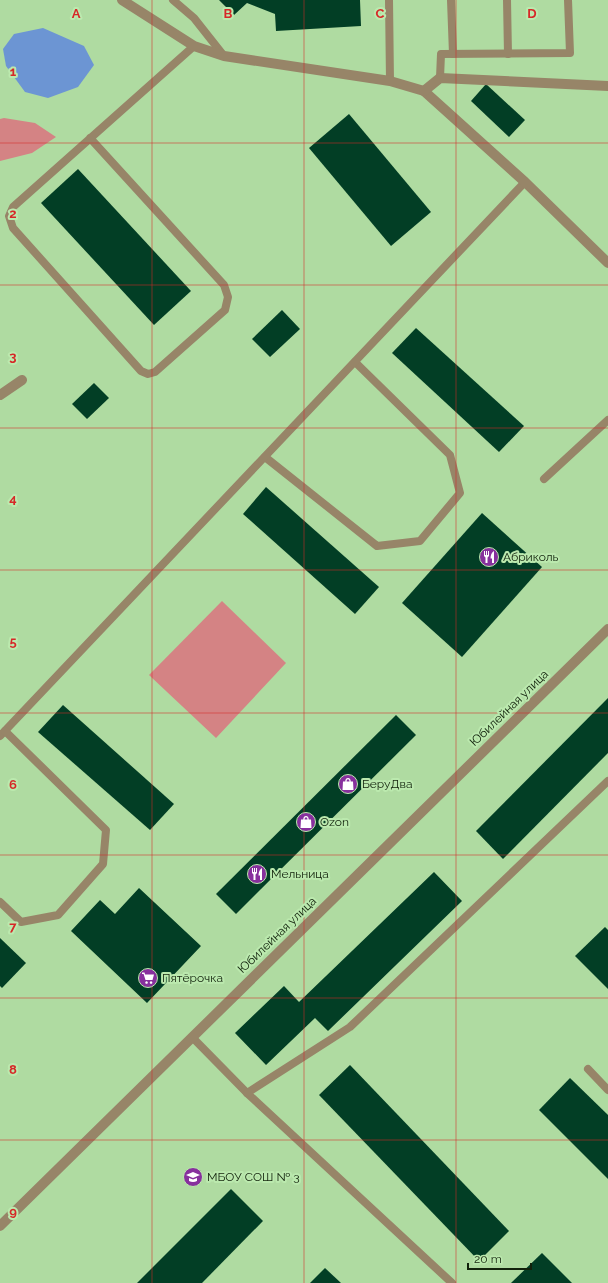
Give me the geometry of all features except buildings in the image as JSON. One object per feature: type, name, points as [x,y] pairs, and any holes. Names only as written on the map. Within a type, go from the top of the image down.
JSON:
[{"type":"street","points":[[122,0],[194,46],[224,56],[390,81],[424,91],[525,182],[608,263]]},
{"type":"street","points":[[424,91],[440,78],[608,86]]},
{"type":"street","points":[[0,395],[22,380]]},
{"type":"street","name":"Юбилейная улица","points":[[0,1226],[608,629]]},
{"type":"lane","points":[[173,0],[194,18],[224,56]]},
{"type":"lane","points":[[389,0],[390,81]]},
{"type":"lane","points":[[451,0],[453,54]]},
{"type":"lane","points":[[507,0],[508,54]]},
{"type":"lane","points":[[440,78],[441,54],[570,53],[568,0]]},
{"type":"lane","points":[[90,138],[224,285],[228,297],[224,310],[155,372],[148,374],[141,371],[13,228],[9,216],[13,207],[90,138],[194,46]]},
{"type":"lane","points":[[0,902],[21,922],[58,915],[103,864],[106,830],[2,733],[525,182]]},
{"type":"lane","points":[[265,457],[377,546],[420,542],[460,493],[450,455],[355,362]]},
{"type":"lane","points":[[544,479],[608,420]]},
{"type":"lane","points":[[247,1093],[350,1027],[608,781]]},
{"type":"lane","points":[[192,1037],[247,1093],[452,1283]]},
{"type":"lane","points":[[588,1069],[608,1090]]},
{"type":"shaded area","points":[[4,118],[35,123],[56,137],[32,153],[0,161],[0,119]]},
{"type":"shaded area","points":[[222,601],[286,663],[216,738],[149,675]]},
{"type":"water","points":[[43,28],[84,46],[94,65],[78,87],[48,98],[25,92],[6,66],[3,49],[14,34]]},
{"type":"place","name":"Абриколь","points":[[489,557]]},
{"type":"place","name":"БеруДва","points":[[348,784]]},
{"type":"place","name":"Ozon","points":[[306,822]]},
{"type":"place","name":"Мельница","points":[[257,874]]},
{"type":"place","name":"Пятёрочка","points":[[148,978]]},
{"type":"place","name":"МБОУ СОШ № 3","points":[[193,1177]]}]
